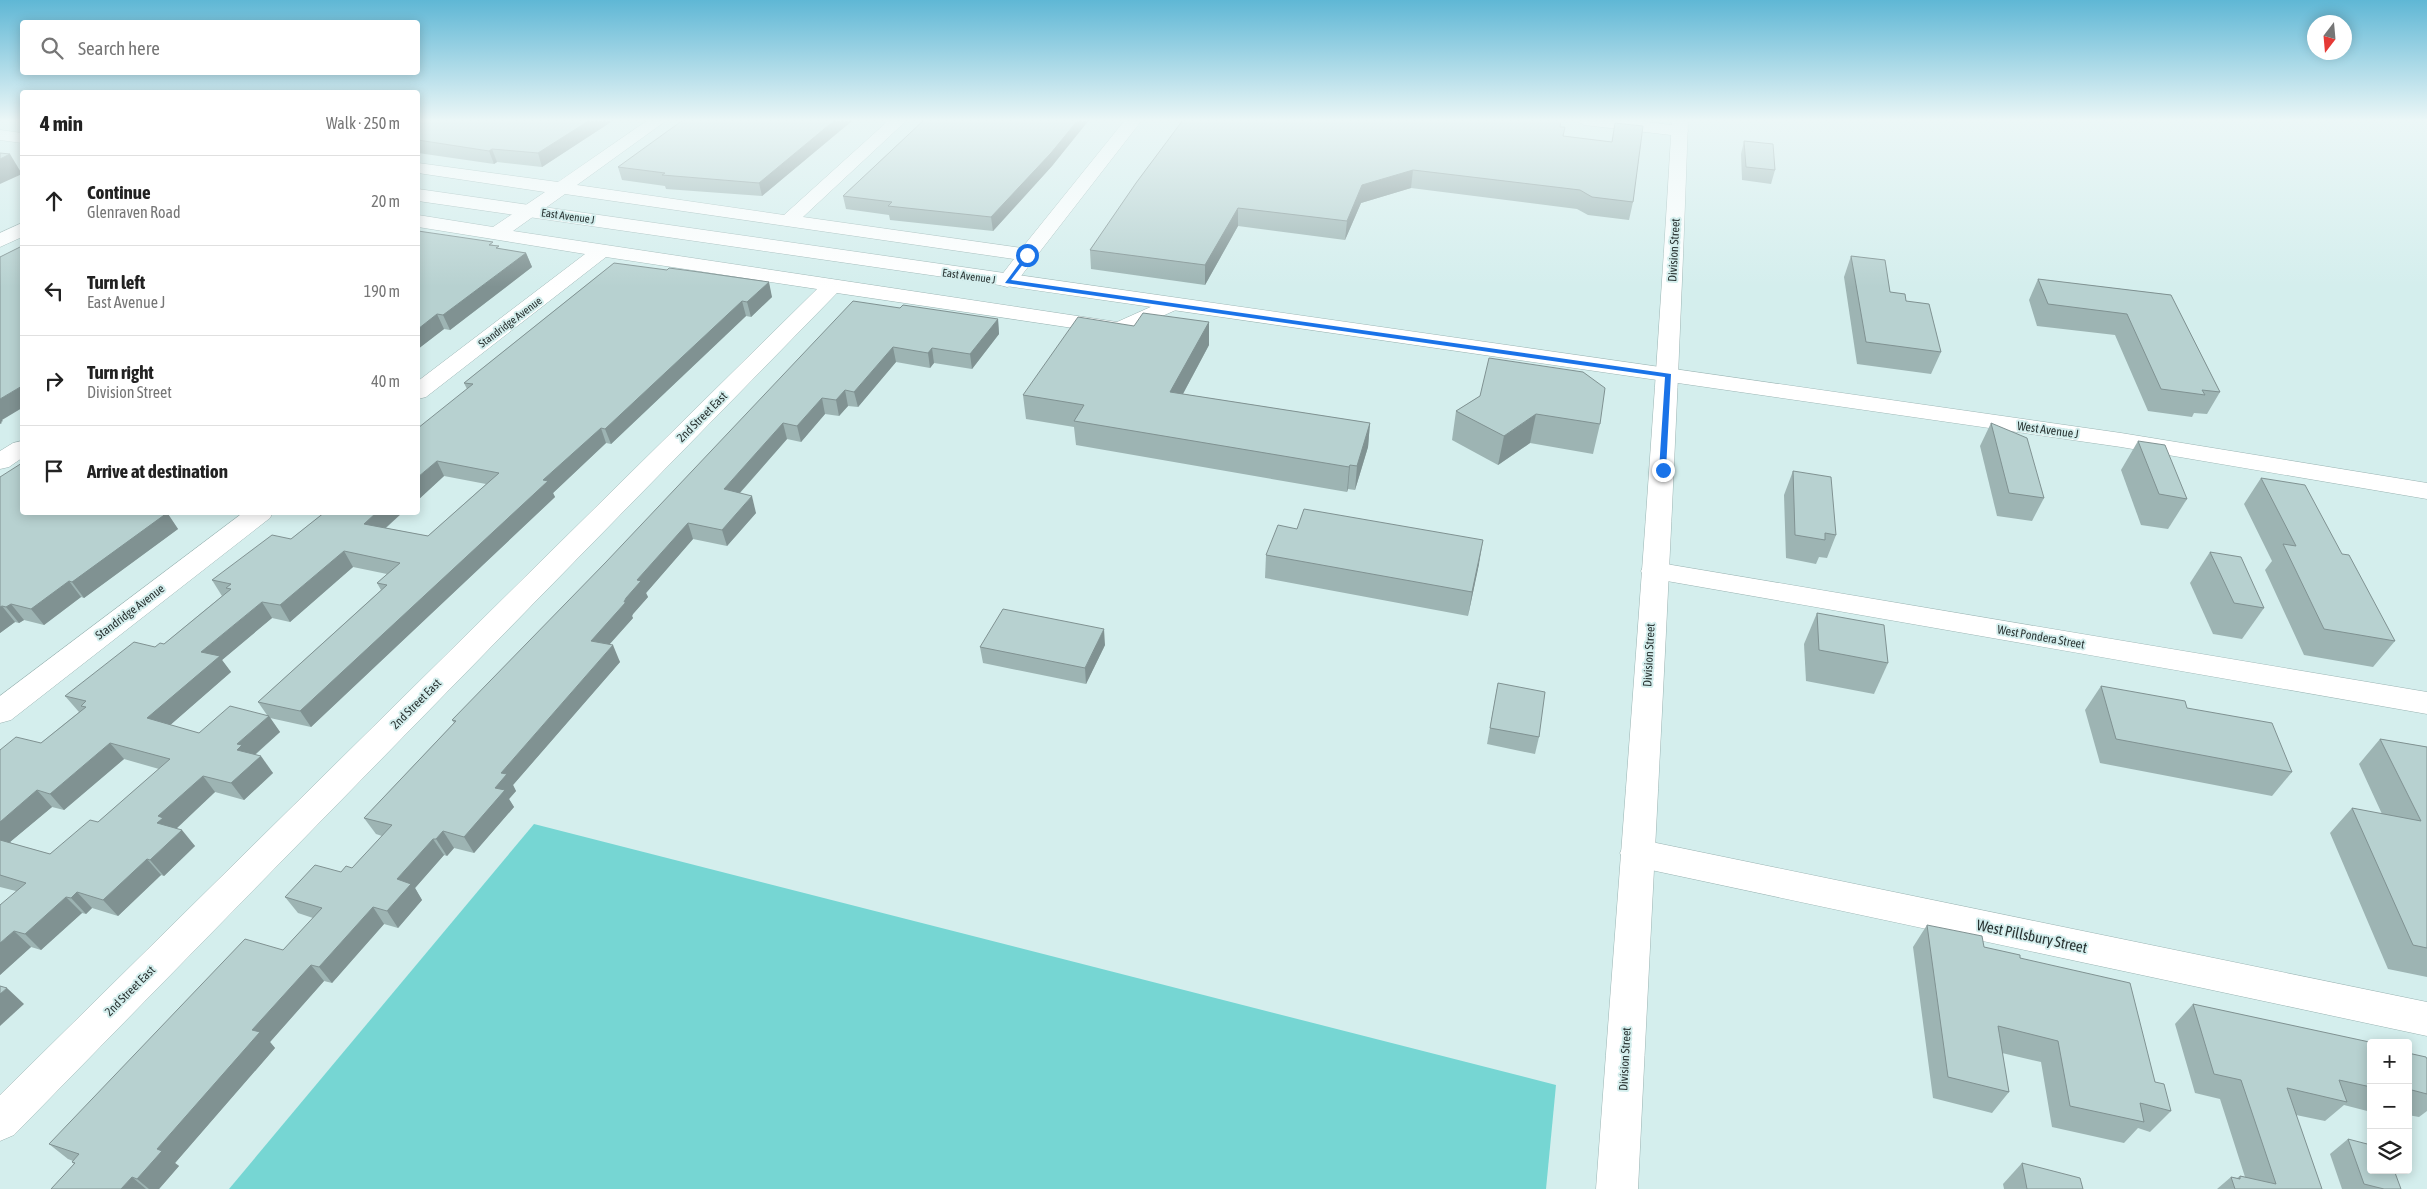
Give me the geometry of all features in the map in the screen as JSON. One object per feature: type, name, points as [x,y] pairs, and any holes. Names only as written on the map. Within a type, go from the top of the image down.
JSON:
[{"type":"street","points":[[472,175],[1027,255]]},
{"type":"street","points":[[496,234],[580,175]]},
{"type":"street","points":[[788,221],[838,175]]},
{"type":"street","points":[[1007,281],[1090,175]]},
{"type":"street","name":"Division Street","points":[[1617,1189],[1654,571],[1668,376],[1678,175]]},
{"type":"street","name":"East Avenue J","points":[[420,195],[1668,376]]},
{"type":"street","points":[[420,221],[602,251],[1120,329],[1172,305]]},
{"type":"street","points":[[0,241],[20,231]]},
{"type":"street","name":"Standridge Avenue","points":[[420,390],[602,251]]},
{"type":"street","name":"2nd Street East","points":[[0,1122],[832,286]]},
{"type":"street","name":"West Avenue J","points":[[1668,376],[2121,440],[2427,491]]},
{"type":"street","points":[[0,462],[20,449]]},
{"type":"street","name":"Standridge Avenue","points":[[0,712],[256,515]]},
{"type":"street","name":"West Pondera Street","points":[[1654,571],[2427,702]]},
{"type":"street","name":"West Pillsbury Street","points":[[1637,852],[2427,1020]]},
{"type":"shaded area","points":[[534,824],[1556,1085],[1546,1189],[229,1189]]},
{"type":"building","points":[[668,175],[768,175],[759,183]]},
{"type":"building","points":[[865,175],[1030,175],[991,217],[888,206],[892,202],[843,196]]},
{"type":"building","points":[[1142,175],[1394,175],[1362,185],[1347,221],[1238,208],[1205,265],[1090,250]]},
{"type":"building","points":[[1459,175],[1636,175],[1633,202],[1592,197],[1580,190]]},
{"type":"building","points":[[420,231],[493,242],[489,245],[526,253],[443,315],[437,314],[420,327]]},
{"type":"building","points":[[20,247],[20,387],[0,399],[0,257]]},
{"type":"building","points":[[1851,256],[1885,260],[1890,292],[1905,294],[1906,301],[1929,304],[1941,352],[1866,342]]},
{"type":"building","points":[[614,263],[667,270],[669,268],[769,282],[747,302],[742,301],[605,429],[601,428],[543,480],[548,481],[300,711],[258,702],[387,585],[377,583],[400,563],[344,551],[280,605],[262,602],[201,652],[220,656],[147,718],[199,733],[230,706],[269,716],[237,744],[242,745],[237,750],[261,756],[231,783],[203,776],[158,816],[163,818],[157,823],[182,830],[150,860],[147,859],[103,900],[77,892],[71,898],[66,897],[25,934],[14,931],[0,943],[0,905],[26,883],[0,875],[0,840],[50,854],[90,820],[98,822],[170,759],[110,743],[50,794],[37,790],[0,822],[0,750],[16,737],[41,743],[86,707],[81,706],[86,701],[65,696],[134,642],[155,647],[160,643],[164,644],[231,589],[226,588],[231,584],[212,580],[272,535],[291,539],[321,515],[374,515],[364,524],[428,536],[499,473],[437,461],[420,475],[420,426],[473,384],[464,383]]},
{"type":"building","points":[[2038,279],[2171,295],[2220,392],[2202,390],[2205,395],[2161,389],[2127,314],[2048,304]]},
{"type":"building","points":[[853,301],[900,308],[903,305],[998,319],[970,354],[932,348],[928,353],[893,347],[854,392],[845,390],[836,400],[822,398],[797,426],[783,423],[724,489],[752,496],[722,530],[688,523],[637,580],[641,581],[626,598],[624,602],[626,602],[591,641],[613,645],[501,773],[507,774],[495,788],[505,790],[464,837],[443,831],[436,839],[433,839],[397,879],[411,884],[387,911],[373,907],[319,967],[311,965],[252,1030],[260,1032],[157,1149],[162,1151],[137,1179],[132,1177],[121,1189],[51,1189],[75,1163],[72,1162],[79,1154],[49,1144],[245,939],[283,950],[322,908],[285,897],[315,865],[341,872],[346,866],[352,868],[392,825],[364,818],[456,721],[452,720],[606,562]]},
{"type":"building","points":[[1143,313],[1209,322],[1170,392],[1370,423],[1357,466],[1350,465],[1349,467],[1074,421],[1084,405],[1023,395],[1078,317],[1134,326]]},
{"type":"building","points":[[1489,358],[1583,372],[1605,388],[1600,424],[1536,414],[1504,436],[1456,411],[1480,396]]},
{"type":"building","points":[[1991,423],[2027,438],[2044,498],[2009,493]]},
{"type":"building","points":[[2138,441],[2165,445],[2187,499],[2159,494]]},
{"type":"building","points":[[20,464],[20,515],[164,515],[72,582],[69,581],[31,609],[11,604],[6,607],[0,607],[0,477]]},
{"type":"building","points":[[1793,471],[1831,477],[1836,535],[1825,533],[1825,540],[1795,535]]},
{"type":"building","points":[[2261,478],[2305,485],[2342,554],[2349,555],[2395,641],[2324,629],[2283,544],[2296,546]]},
{"type":"building","points":[[1304,509],[1483,540],[1472,592],[1266,555],[1278,525],[1297,529]]},
{"type":"building","points":[[2210,552],[2241,557],[2264,608],[2234,603]]},
{"type":"building","points":[[1003,609],[1104,629],[1085,668],[980,647]]},
{"type":"building","points":[[1817,613],[1884,625],[1888,663],[1819,650]]},
{"type":"building","points":[[1498,683],[1545,692],[1539,737],[1490,728]]},
{"type":"building","points":[[2101,686],[2185,701],[2187,708],[2272,723],[2292,772],[2116,739]]},
{"type":"building","points":[[2380,739],[2427,747],[2427,948],[2413,945],[2352,808],[2421,821]]},
{"type":"building","points":[[1927,925],[1982,936],[1984,947],[2020,955],[2020,958],[2130,983],[2155,1082],[2164,1084],[2171,1111],[2140,1103],[2144,1122],[2070,1106],[2058,1041],[1998,1026],[2009,1092],[1948,1077]]},
{"type":"building","points":[[0,986],[7,988],[0,994]]},
{"type":"building","points":[[2193,1004],[2367,1041],[2367,1086],[2339,1080],[2347,1102],[2287,1088],[2322,1189],[2235,1189],[2231,1177],[2240,1179],[2240,1176],[2276,1184],[2241,1080],[2214,1074]]},
{"type":"building","points":[[2412,1054],[2426,1057],[2427,1059],[2427,1094],[2412,1090]]},
{"type":"building","points":[[2348,1139],[2367,1144],[2367,1174],[2395,1174],[2401,1189],[2384,1189],[2364,1184]]},
{"type":"building","points":[[2022,1163],[2080,1178],[2083,1189],[2027,1189]]},
{"type":"route","points":[[1027,255],[1007,281],[1668,376],[1663,470]]}]
